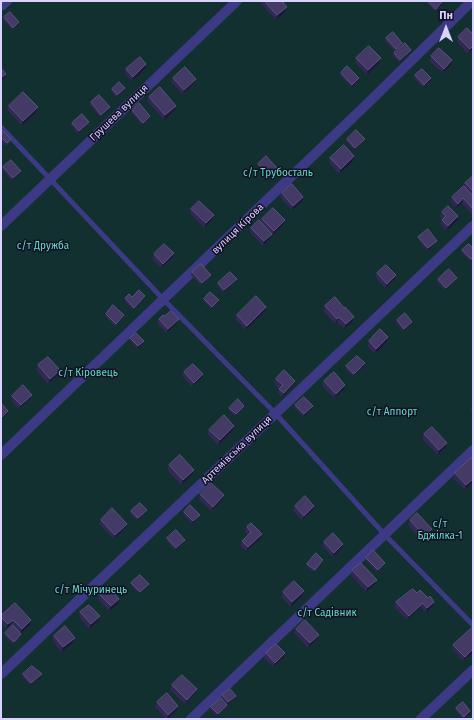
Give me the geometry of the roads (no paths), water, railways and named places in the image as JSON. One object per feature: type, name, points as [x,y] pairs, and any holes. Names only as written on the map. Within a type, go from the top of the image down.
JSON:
[{"type":"street","points":[[1,6],[6,1]]},
{"type":"street","name":"Грушева вулиця","points":[[1,226],[237,1]]},
{"type":"street","name":"вулиця Кірова","points":[[1,455],[368,104],[472,1]]},
{"type":"street","name":"Артемівська вулиця","points":[[1,674],[473,226]]},
{"type":"street","points":[[191,719],[473,450]]},
{"type":"street","points":[[421,719],[473,670]]},
{"type":"lane","points":[[1,127],[51,178],[164,300],[275,413],[385,535],[473,625]]},
{"type":"park label","name":"с/т Трубосталь","points":[[278,173]]},
{"type":"park label","name":"с/т Дружба","points":[[43,246]]},
{"type":"park label","name":"с/т Кіровець","points":[[88,373]]},
{"type":"park label","name":"с/т Аппорт","points":[[392,412]]},
{"type":"park label","name":"с/т Бджілка-1","points":[[440,530]]},
{"type":"park label","name":"с/т Мічуринець","points":[[91,590]]},
{"type":"park label","name":"с/т Садівник","points":[[327,613]]}]
